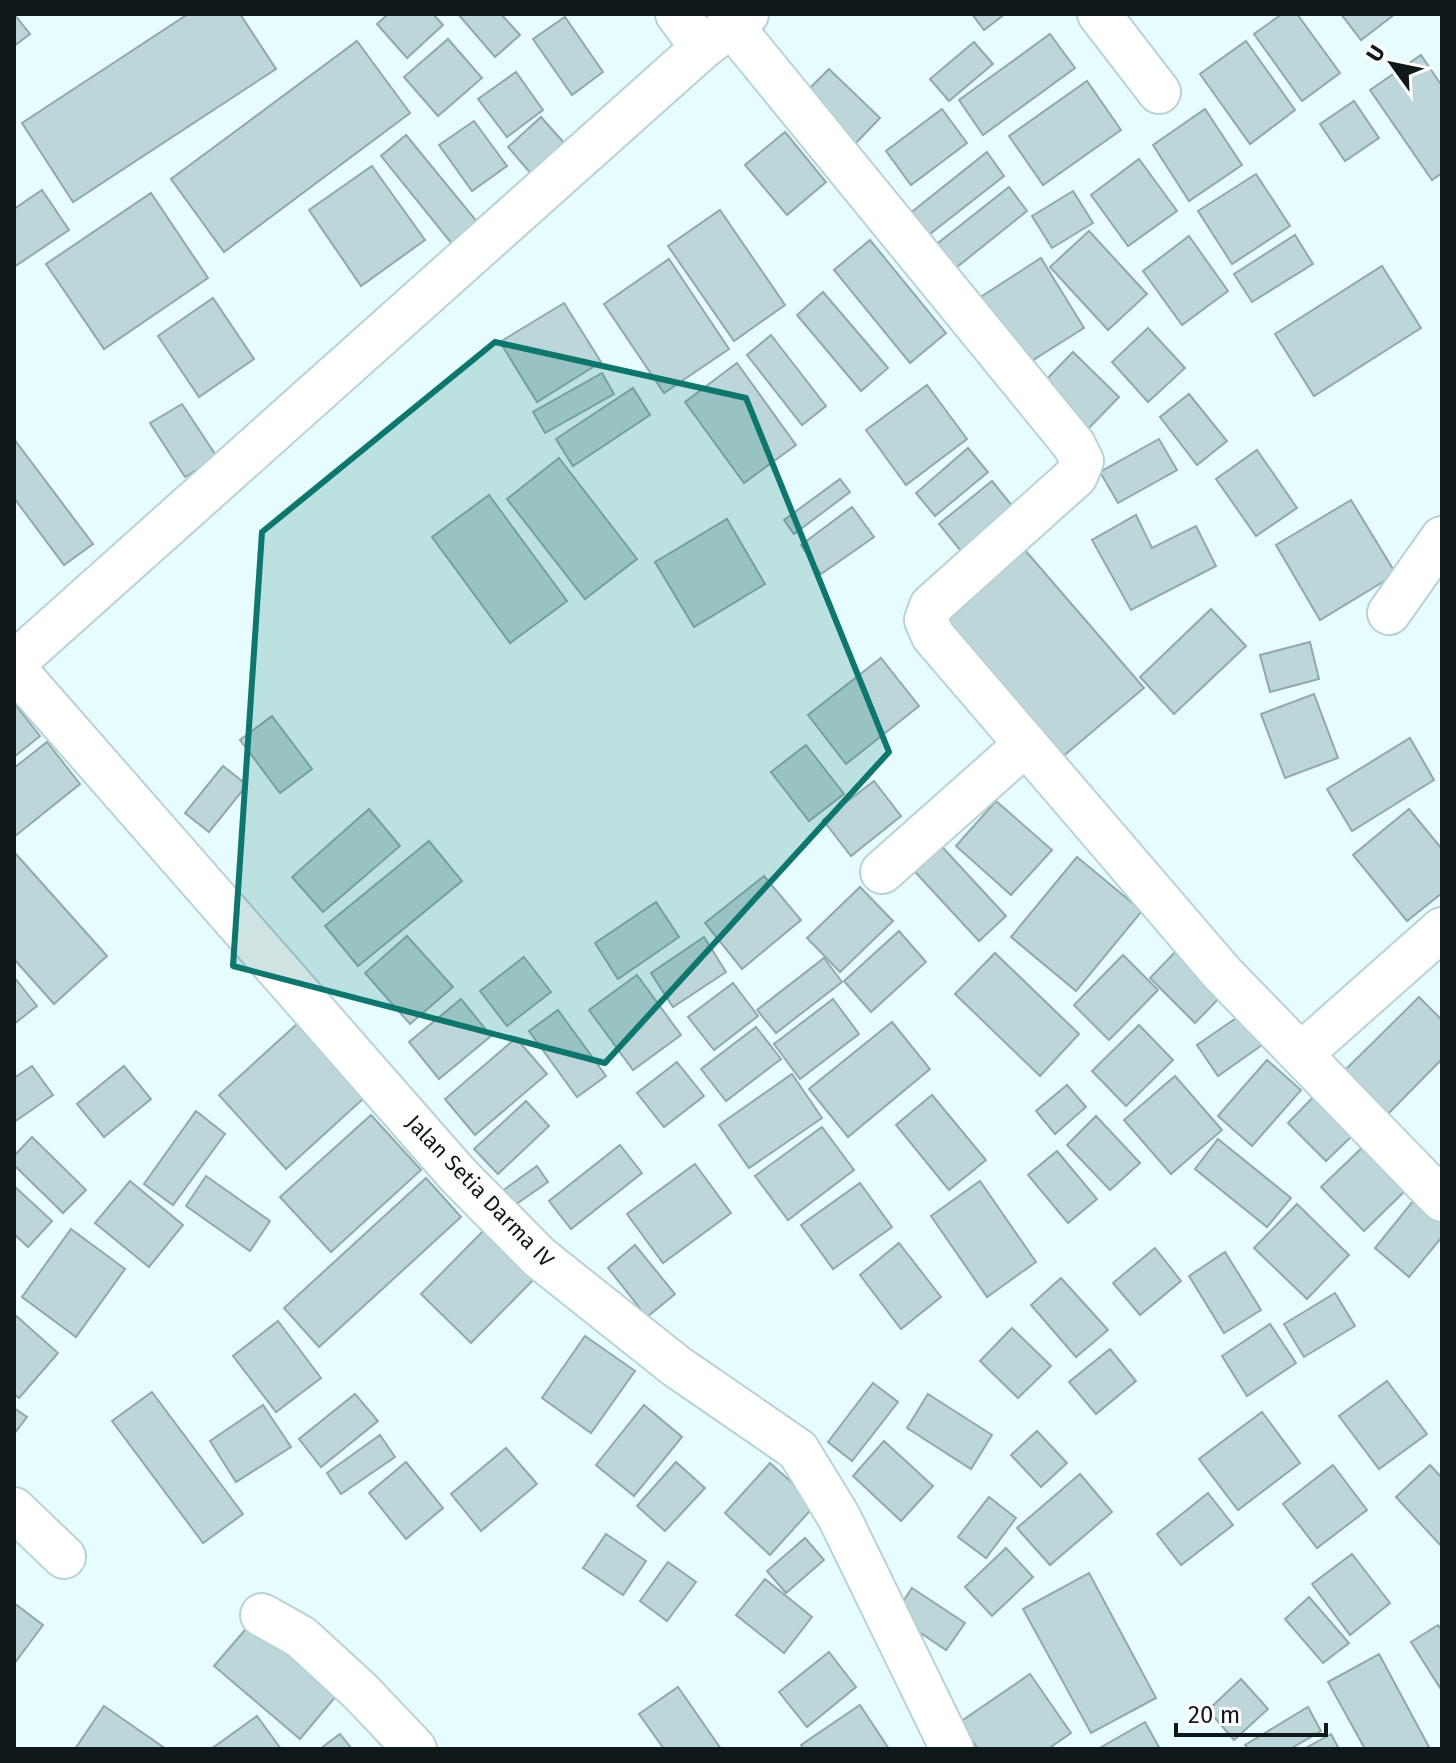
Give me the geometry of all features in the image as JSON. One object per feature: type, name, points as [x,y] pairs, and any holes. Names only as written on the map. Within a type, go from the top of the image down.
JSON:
[{"type":"street","points":[[677,14],[727,29],[1074,445],[1082,461],[1076,476],[931,606],[926,620],[933,636],[1222,973],[1442,1200]]},
{"type":"street","points":[[1099,14],[1159,92]]},
{"type":"street","points":[[14,665],[727,29]]},
{"type":"street","points":[[1389,613],[1442,538]]},
{"type":"street","name":"Jalan Setia Darma IV","points":[[14,665],[458,1175],[539,1257],[676,1366],[798,1450],[839,1517],[952,1749]]},
{"type":"street","points":[[882,872],[1026,744]]},
{"type":"street","points":[[1301,1054],[1442,929]]},
{"type":"street","points":[[14,1509],[64,1557]]},
{"type":"street","points":[[262,1615],[301,1637],[361,1692],[415,1749]]},
{"type":"highlighted area","points":[[495,342],[746,398],[889,752],[605,1063],[233,966],[262,532]]},
{"type":"building","points":[[14,14],[30,34],[14,46]]},
{"type":"building","points":[[188,14],[240,14],[276,69],[73,202],[22,123]]},
{"type":"building","points":[[388,14],[433,14],[443,25],[407,58],[377,24]]},
{"type":"building","points":[[458,14],[501,14],[520,35],[495,57]]},
{"type":"building","points":[[972,14],[1005,14],[984,30]]},
{"type":"building","points":[[1282,14],[1297,14],[1340,73],[1302,101],[1254,34]]},
{"type":"building","points":[[1341,14],[1395,14],[1361,40]]},
{"type":"building","points":[[565,17],[603,72],[572,95],[533,39]]},
{"type":"building","points":[[1050,34],[1075,68],[983,135],[959,100]]},
{"type":"building","points":[[448,39],[482,78],[438,116],[404,77]]},
{"type":"building","points":[[357,41],[410,113],[224,252],[171,179]]},
{"type":"building","points":[[1246,41],[1295,110],[1250,144],[1200,74]]},
{"type":"building","points":[[974,42],[993,64],[949,101],[930,79]]},
{"type":"building","points":[[1421,55],[1442,86],[1442,173],[1432,180],[1370,90]]},
{"type":"building","points":[[829,69],[880,118],[853,146],[801,97]]},
{"type":"building","points":[[516,72],[543,110],[507,137],[478,99]]},
{"type":"building","points":[[1087,81],[1121,130],[1043,185],[1009,136]]},
{"type":"building","points":[[1354,101],[1379,138],[1345,161],[1320,124]]},
{"type":"building","points":[[942,109],[967,143],[911,185],[886,151]]},
{"type":"building","points":[[1205,109],[1242,165],[1189,201],[1153,145]]},
{"type":"building","points":[[541,117],[573,153],[539,183],[508,147]]},
{"type":"building","points":[[474,121],[507,166],[472,191],[439,145]]},
{"type":"building","points":[[785,132],[826,182],[787,215],[745,165]]},
{"type":"building","points":[[406,135],[483,229],[457,250],[381,156]]},
{"type":"building","points":[[987,152],[1004,176],[926,237],[908,215]]},
{"type":"building","points":[[1139,159],[1177,211],[1128,246],[1091,195]]},
{"type":"building","points":[[372,166],[425,240],[361,286],[309,210]]},
{"type":"building","points":[[1256,174],[1290,226],[1232,264],[1198,211]]},
{"type":"building","points":[[1009,187],[1027,211],[947,275],[928,251]]},
{"type":"building","points":[[42,190],[69,230],[14,267],[14,209]]},
{"type":"building","points":[[1073,191],[1093,223],[1052,248],[1032,216]]},
{"type":"building","points":[[151,193],[208,278],[104,349],[46,264]]},
{"type":"building","points":[[720,210],[785,305],[734,341],[668,246]]},
{"type":"building","points":[[1089,231],[1147,294],[1108,330],[1050,267]]},
{"type":"building","points":[[1295,235],[1313,264],[1252,302],[1234,274]]},
{"type":"building","points":[[1189,236],[1228,291],[1182,325],[1143,271]]},
{"type":"building","points":[[870,240],[946,333],[910,363],[834,270]]},
{"type":"building","points":[[1041,258],[1084,328],[1022,367],[979,298]]},
{"type":"building","points":[[669,259],[729,349],[664,393],[604,304]]},
{"type":"building","points":[[1382,266],[1421,328],[1314,396],[1275,334]]},
{"type":"building","points":[[823,292],[888,368],[861,391],[797,315]]},
{"type":"building","points":[[213,298],[254,359],[199,397],[158,336]]},
{"type":"building","points":[[564,303],[601,362],[537,402],[500,342]]},
{"type":"building","points":[[1148,328],[1185,368],[1148,402],[1112,362]]},
{"type":"building","points":[[771,335],[826,406],[802,425],[747,355]]},
{"type":"building","points":[[1073,352],[1119,397],[1086,431],[1040,386]]},
{"type":"building","points":[[737,363],[796,445],[744,483],[685,402]]},
{"type":"building","points":[[602,373],[614,394],[545,433],[533,412]]},
{"type":"building","points":[[927,385],[967,439],[906,485],[866,430]]},
{"type":"building","points":[[633,388],[650,415],[573,466],[556,439]]},
{"type":"building","points":[[1189,394],[1227,441],[1197,465],[1160,417]]},
{"type":"building","points":[[182,404],[217,457],[185,477],[150,423]]},
{"type":"building","points":[[14,439],[93,544],[64,565],[14,498]]},
{"type":"building","points":[[1159,439],[1177,470],[1118,503],[1100,472]]},
{"type":"building","points":[[968,448],[988,472],[935,516],[916,493]]},
{"type":"building","points":[[1257,450],[1297,508],[1256,536],[1216,479]]},
{"type":"building","points":[[559,458],[637,559],[585,599],[507,499]]},
{"type":"building","points":[[840,479],[850,492],[794,534],[784,520]]},
{"type":"building","points":[[992,481],[1018,513],[965,556],[939,524]]},
{"type":"building","points":[[489,495],[567,601],[510,643],[432,537]]},
{"type":"building","points":[[1351,500],[1396,574],[1320,620],[1276,545]]},
{"type":"building","points":[[852,507],[874,537],[821,574],[801,545]]},
{"type":"building","points":[[1136,515],[1152,548],[1196,526],[1216,566],[1131,610],[1092,540]]},
{"type":"building","points":[[727,519],[765,584],[694,627],[655,562]]},
{"type":"building","points":[[1024,549],[1144,688],[1054,764],[935,626]]},
{"type":"building","points":[[1211,609],[1246,646],[1174,714],[1140,677]]},
{"type":"building","points":[[1310,642],[1319,679],[1270,692],[1260,655]]},
{"type":"building","points":[[881,658],[919,706],[846,764],[808,715]]},
{"type":"building","points":[[1314,694],[1338,758],[1285,778],[1261,714]]},
{"type":"building","points":[[14,703],[40,736],[14,757]]},
{"type":"building","points":[[272,716],[312,769],[280,793],[240,740]]},
{"type":"building","points":[[1410,738],[1434,780],[1352,831],[1327,789]]},
{"type":"building","points":[[47,742],[80,784],[14,837],[14,768]]},
{"type":"building","points":[[806,745],[844,794],[809,821],[771,772]]},
{"type":"building","points":[[223,766],[247,785],[209,832],[185,813]]},
{"type":"building","points":[[874,781],[901,816],[851,856],[823,820]]},
{"type":"building","points":[[996,801],[1052,850],[1011,895],[956,846]]},
{"type":"building","points":[[369,809],[400,846],[323,912],[292,877]]},
{"type":"building","points":[[1409,809],[1442,849],[1442,893],[1407,921],[1353,855]]},
{"type":"building","points":[[933,837],[1006,916],[979,941],[906,862]]},
{"type":"building","points":[[429,841],[462,881],[358,966],[325,926]]},
{"type":"building","points":[[15,853],[107,956],[54,1004],[14,959]]},
{"type":"building","points":[[1077,857],[1142,911],[1076,991],[1011,937]]},
{"type":"building","points":[[764,876],[801,920],[742,969],[705,923]]},
{"type":"building","points":[[860,887],[893,921],[840,972],[807,938]]},
{"type":"building","points":[[656,902],[679,937],[618,979],[595,943]]},
{"type":"building","points":[[899,931],[926,962],[871,1012],[844,981]]},
{"type":"building","points":[[407,936],[453,987],[410,1024],[365,973]]},
{"type":"building","points":[[704,937],[726,972],[673,1007],[651,973]]},
{"type":"building","points":[[1182,945],[1228,989],[1195,1023],[1150,978]]},
{"type":"building","points":[[995,953],[1079,1034],[1040,1076],[955,994]]},
{"type":"building","points":[[1123,955],[1158,990],[1109,1040],[1074,1005]]},
{"type":"building","points":[[524,957],[551,992],[507,1026],[480,991]]},
{"type":"building","points":[[824,958],[842,982],[776,1033],[757,1010]]},
{"type":"building","points":[[637,975],[681,1035],[633,1070],[589,1010]]},
{"type":"building","points":[[14,977],[37,1006],[14,1024]]},
{"type":"building","points":[[733,983],[758,1016],[714,1050],[688,1017]]},
{"type":"building","points":[[1419,997],[1442,1020],[1442,1059],[1379,1123],[1336,1079]]},
{"type":"building","points":[[461,999],[491,1036],[439,1079],[409,1042]]},
{"type":"building","points":[[833,999],[859,1034],[800,1079],[774,1044]]},
{"type":"building","points":[[558,1010],[606,1076],[577,1097],[529,1031]]},
{"type":"building","points":[[1242,1014],[1262,1045],[1218,1076],[1197,1045]]},
{"type":"building","points":[[892,1022],[930,1069],[848,1137],[809,1089]]},
{"type":"building","points":[[297,1024],[364,1098],[286,1169],[219,1095]]},
{"type":"building","points":[[1139,1025],[1173,1060],[1126,1106],[1092,1071]]},
{"type":"building","points":[[756,1027],[781,1059],[726,1101],[701,1069]]},
{"type":"building","points":[[516,1038],[547,1074],[475,1135],[445,1099]]},
{"type":"building","points":[[1267,1060],[1301,1090],[1252,1146],[1218,1116]]},
{"type":"building","points":[[677,1062],[704,1096],[664,1127],[637,1093]]},
{"type":"building","points":[[32,1066],[53,1095],[14,1122],[14,1078]]},
{"type":"building","points":[[124,1066],[151,1099],[104,1137],[77,1104]]},
{"type":"building","points":[[792,1074],[822,1118],[749,1168],[719,1125]]},
{"type":"building","points":[[1175,1076],[1222,1130],[1171,1174],[1124,1120]]},
{"type":"building","points":[[1067,1085],[1086,1107],[1055,1134],[1036,1111]]},
{"type":"building","points":[[1317,1093],[1356,1132],[1326,1161],[1288,1123]]},
{"type":"building","points":[[932,1095],[986,1160],[949,1190],[896,1125]]},
{"type":"building","points":[[526,1101],[549,1126],[498,1174],[474,1149]]},
{"type":"building","points":[[196,1111],[225,1134],[173,1205],[144,1184]]},
{"type":"building","points":[[371,1115],[421,1170],[331,1252],[280,1197]]},
{"type":"building","points":[[1096,1116],[1140,1163],[1110,1190],[1067,1145]]},
{"type":"building","points":[[822,1127],[854,1170],[788,1220],[755,1176]]},
{"type":"building","points":[[32,1137],[86,1190],[63,1213],[14,1165],[14,1156]]},
{"type":"building","points":[[1218,1139],[1291,1198],[1267,1227],[1195,1169]]},
{"type":"building","points":[[1367,1143],[1409,1187],[1364,1231],[1321,1187]]},
{"type":"building","points":[[620,1145],[642,1173],[571,1229],[549,1201]]},
{"type":"building","points":[[1057,1151],[1097,1199],[1068,1223],[1028,1175]]},
{"type":"building","points":[[695,1164],[731,1213],[663,1263],[627,1214]]},
{"type":"building","points":[[537,1166],[548,1182],[509,1209],[498,1194]]},
{"type":"building","points":[[206,1176],[270,1221],[250,1251],[186,1206]]},
{"type":"building","points":[[426,1178],[461,1217],[319,1347],[284,1308]]},
{"type":"building","points":[[130,1181],[183,1225],[149,1267],[95,1223]]},
{"type":"building","points":[[980,1181],[1036,1262],[987,1297],[931,1216]]},
{"type":"building","points":[[860,1183],[892,1227],[833,1269],[801,1225]]},
{"type":"building","points":[[14,1186],[52,1221],[28,1247],[14,1234]]},
{"type":"building","points":[[1418,1195],[1442,1214],[1442,1237],[1409,1277],[1375,1248]]},
{"type":"building","points":[[1297,1204],[1349,1255],[1307,1299],[1254,1248]]},
{"type":"building","points":[[491,1223],[541,1272],[471,1343],[421,1294]]},
{"type":"building","points":[[71,1229],[125,1269],[76,1337],[22,1297]]},
{"type":"building","points":[[899,1243],[941,1297],[901,1329],[860,1275]]},
{"type":"building","points":[[635,1245],[675,1294],[647,1317],[608,1268]]},
{"type":"building","points":[[1155,1248],[1181,1281],[1140,1315],[1113,1283]]},
{"type":"building","points":[[1225,1252],[1261,1310],[1224,1333],[1189,1276]]},
{"type":"building","points":[[1061,1278],[1108,1330],[1076,1357],[1031,1305]]},
{"type":"building","points":[[1335,1293],[1355,1326],[1304,1357],[1284,1324]]},
{"type":"building","points":[[14,1314],[58,1353],[19,1398],[14,1394]]},
{"type":"building","points":[[278,1321],[321,1378],[276,1412],[233,1356]]},
{"type":"building","points":[[1270,1324],[1296,1363],[1247,1396],[1222,1356]]},
{"type":"building","points":[[1012,1328],[1051,1366],[1018,1398],[980,1361]]},
{"type":"building","points":[[585,1336],[635,1371],[591,1433],[542,1398]]},
{"type":"building","points":[[1110,1349],[1136,1381],[1096,1414],[1069,1382]]},
{"type":"building","points":[[1387,1381],[1427,1434],[1379,1469],[1339,1416]]},
{"type":"building","points":[[873,1383],[898,1402],[852,1461],[828,1442]]},
{"type":"building","points":[[152,1392],[243,1514],[203,1543],[112,1421]]},
{"type":"building","points":[[355,1394],[378,1421],[321,1467],[299,1439]]},
{"type":"building","points":[[928,1394],[992,1435],[971,1469],[907,1428]]},
{"type":"building","points":[[263,1405],[291,1447],[236,1482],[210,1441]]},
{"type":"building","points":[[644,1405],[682,1437],[634,1496],[596,1465]]},
{"type":"building","points":[[14,1408],[27,1417],[14,1434]]},
{"type":"building","points":[[1262,1412],[1300,1463],[1238,1510],[1199,1459]]},
{"type":"building","points":[[1037,1431],[1067,1463],[1041,1487],[1011,1455]]},
{"type":"building","points":[[380,1435],[395,1457],[341,1494],[327,1473]]},
{"type":"building","points":[[884,1441],[933,1486],[901,1521],[853,1476]]},
{"type":"building","points":[[506,1448],[537,1484],[481,1531],[451,1494]]},
{"type":"building","points":[[406,1462],[443,1508],[406,1539],[369,1493]]},
{"type":"building","points":[[676,1462],[705,1488],[665,1531],[637,1506]]},
{"type":"building","points":[[770,1463],[816,1504],[770,1555],[725,1513]]},
{"type":"building","points":[[1333,1465],[1367,1510],[1317,1548],[1283,1504]]},
{"type":"building","points":[[1430,1465],[1442,1478],[1442,1547],[1396,1497]]},
{"type":"building","points":[[1080,1474],[1112,1512],[1050,1565],[1017,1528]]},
{"type":"building","points":[[1208,1493],[1233,1525],[1181,1565],[1157,1534]]},
{"type":"building","points":[[989,1497],[1016,1518],[986,1558],[958,1537]]},
{"type":"building","points":[[606,1534],[646,1561],[623,1595],[583,1568]]},
{"type":"building","points":[[805,1538],[824,1560],[786,1593],[767,1571]]},
{"type":"building","points":[[1006,1548],[1033,1577],[992,1616],[965,1587]]},
{"type":"building","points":[[1352,1554],[1390,1603],[1350,1635],[1312,1584]]},
{"type":"building","points":[[668,1562],[696,1582],[667,1621],[640,1601]]},
{"type":"building","points":[[1089,1573],[1156,1698],[1091,1733],[1023,1609]]},
{"type":"building","points":[[765,1579],[812,1617],[784,1653],[736,1615]]},
{"type":"building","points":[[912,1588],[965,1623],[946,1650],[894,1615]]},
{"type":"building","points":[[1309,1597],[1349,1643],[1323,1663],[1285,1619]]},
{"type":"building","points":[[14,1603],[43,1625],[14,1664]]},
{"type":"building","points":[[251,1623],[336,1696],[300,1739],[214,1666]]},
{"type":"building","points":[[1438,1625],[1442,1631],[1442,1691],[1411,1642]]},
{"type":"building","points":[[829,1652],[856,1687],[807,1727],[779,1692]]},
{"type":"building","points":[[1379,1654],[1429,1747],[1365,1749],[1328,1682]]},
{"type":"building","points":[[1030,1674],[1071,1733],[1048,1749],[978,1749],[960,1722]]},
{"type":"building","points":[[1241,1679],[1268,1709],[1234,1740],[1208,1710]]},
{"type":"building","points":[[678,1687],[721,1749],[664,1749],[639,1714]]},
{"type":"building","points":[[860,1705],[889,1749],[804,1749],[801,1745]]},
{"type":"building","points":[[104,1706],[166,1749],[75,1749]]},
{"type":"building","points":[[1308,1707],[1321,1731],[1290,1749],[1248,1749],[1245,1745]]},
{"type":"building","points":[[257,1716],[281,1749],[211,1749]]},
{"type":"building","points":[[1145,1722],[1160,1749],[1098,1749]]},
{"type":"building","points":[[340,1734],[352,1749],[320,1749]]},
{"type":"building","points":[[1331,1734],[1339,1749],[1304,1749]]}]
